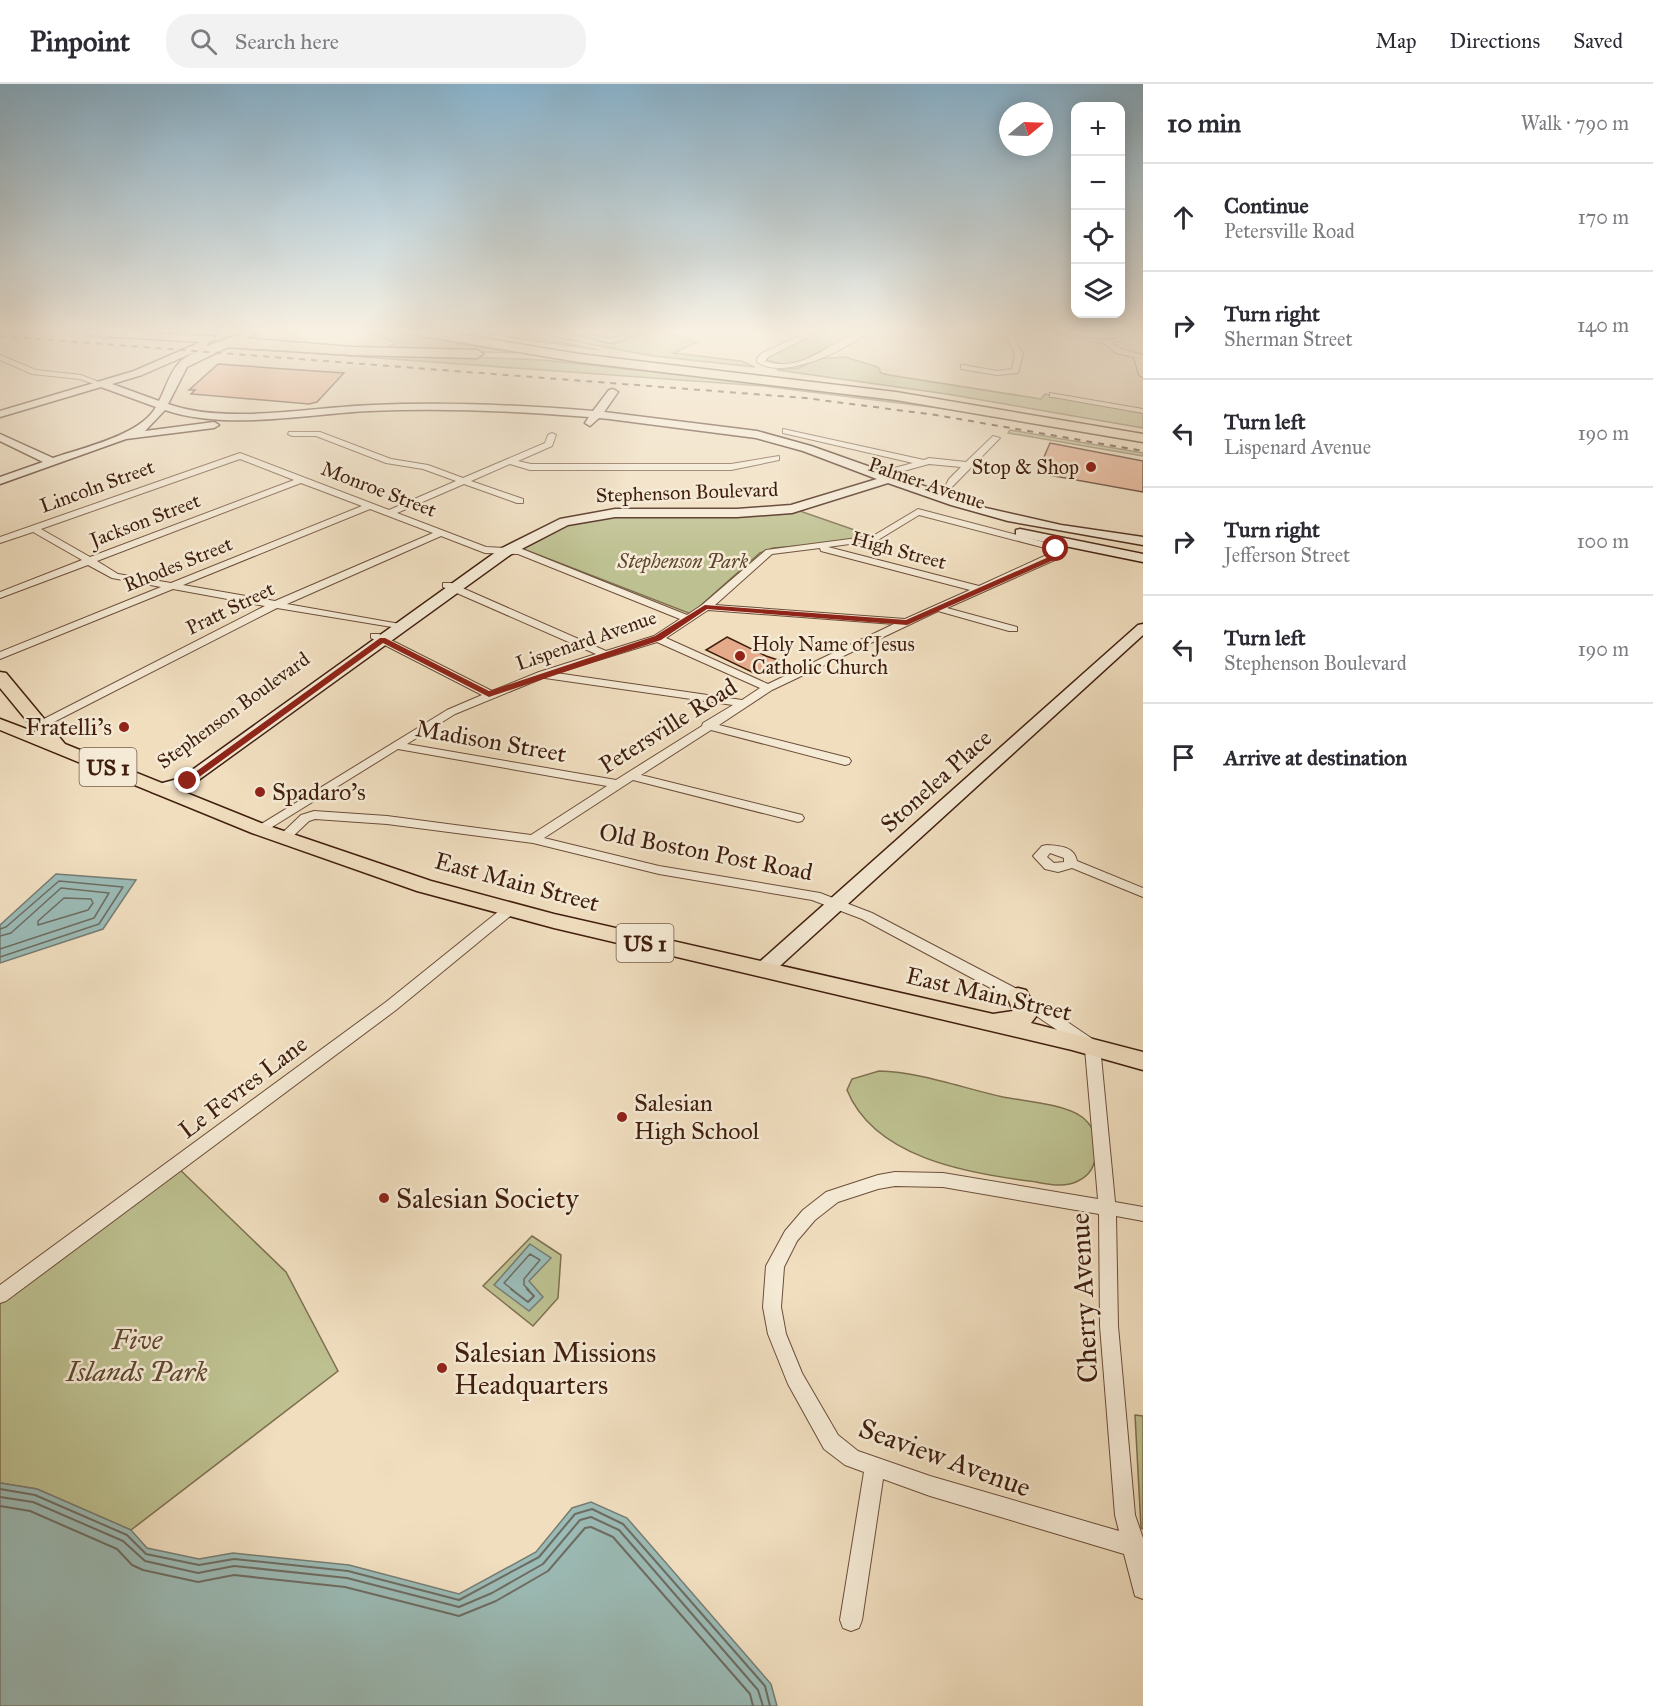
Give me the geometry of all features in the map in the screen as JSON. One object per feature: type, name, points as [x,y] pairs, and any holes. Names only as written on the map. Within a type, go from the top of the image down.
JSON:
[{"type":"highway","points":[[965,408],[1143,438]]},
{"type":"highway","points":[[1002,408],[1143,432]]},
{"type":"main road","name":"US 1","points":[[4,682],[22,707],[57,745]]},
{"type":"main road","points":[[0,708],[4,705],[4,682]]},
{"type":"main road","name":"East Main Street","points":[[0,724],[33,739],[57,745],[158,789],[259,829],[389,875],[509,910],[1092,1046],[1143,1061]]},
{"type":"main road","points":[[987,1021],[1022,1018],[1026,1010],[1018,996]]},
{"type":"street","points":[[0,414],[21,408]]},
{"type":"street","points":[[0,481],[127,436],[152,420],[161,408]]},
{"type":"street","name":"Palmer Avenue","points":[[168,408],[185,413],[215,417],[378,408]]},
{"type":"street","name":"Palmer Avenue","points":[[430,408],[760,436],[811,449],[874,480],[978,522],[1079,546],[1143,558]]},
{"type":"street","points":[[592,420],[601,408]]},
{"type":"street","points":[[1124,408],[1143,411]]},
{"type":"street","name":"Palmer Avenue","points":[[127,436],[209,425],[376,415],[592,420],[762,446],[1042,529],[1143,549]]},
{"type":"street","points":[[786,431],[922,462]]},
{"type":"street","points":[[292,434],[317,434],[389,460],[420,465],[519,501]]},
{"type":"street","points":[[389,513],[549,444],[552,435]]},
{"type":"street","points":[[0,437],[53,462]]},
{"type":"street","points":[[949,487],[966,465],[996,438]]},
{"type":"street","name":"Monroe Street","points":[[240,456],[485,550],[519,551],[689,619]]},
{"type":"street","name":"Lincoln Street","points":[[0,540],[240,456]]},
{"type":"street","points":[[510,461],[530,467],[730,468],[776,458]]},
{"type":"street","name":"Stephenson Boulevard","points":[[158,789],[500,552],[564,522],[593,515],[737,513],[792,509],[922,462],[936,461],[966,465]]},
{"type":"street","name":"Jackson Street","points":[[0,595],[303,479]]},
{"type":"street","name":"Rhodes Street","points":[[0,656],[370,506]]},
{"type":"street","name":"Palmer Avenue","points":[[984,511],[1076,532],[1143,541]]},
{"type":"street","name":"Lispenard Avenue","points":[[259,829],[451,712],[489,694],[543,674],[658,638],[705,607],[761,556],[777,549],[841,544],[874,538],[918,512],[1052,547],[1059,552]]},
{"type":"street","points":[[33,528],[114,576],[395,626]]},
{"type":"street","name":"Pratt Street","points":[[40,725],[275,605],[441,533]]},
{"type":"street","name":"High Street","points":[[811,545],[979,589]]},
{"type":"street","name":"Petersville Road","points":[[533,839],[615,784],[768,688],[937,608],[1054,557],[1059,552]]},
{"type":"street","points":[[452,586],[604,654]]},
{"type":"street","points":[[705,607],[907,623]]},
{"type":"street","points":[[937,608],[1013,629]]},
{"type":"street","points":[[378,638],[489,694]]},
{"type":"street","points":[[658,638],[768,688]]},
{"type":"street","name":"Stonelea Place","points":[[763,970],[1139,638]]},
{"type":"street","points":[[543,674],[742,704]]},
{"type":"street","points":[[707,725],[845,761]]},
{"type":"street","name":"Madison Street","points":[[395,745],[615,784]]},
{"type":"street","points":[[630,776],[798,818]]},
{"type":"street","points":[[328,787],[323,794],[323,803],[339,815]]},
{"type":"street","name":"Old Boston Post Road","points":[[283,838],[306,818],[339,815],[533,839],[659,870],[774,888],[837,903],[1018,996],[1092,1046]]},
{"type":"street","points":[[1071,863],[1143,893]]},
{"type":"street","name":"Le Fevres Lane","points":[[0,1295],[391,1006],[509,910]]},
{"type":"street","name":"Cherry Avenue","points":[[1092,1046],[1107,1208],[1109,1326],[1125,1515],[1137,1548],[1143,1588]]},
{"type":"street","name":"Seaview Avenue","points":[[1137,1548],[852,1458],[831,1442],[795,1378],[777,1334],[772,1307],[776,1266],[791,1236],[809,1215],[832,1197],[895,1179],[943,1180],[1143,1214]]},
{"type":"street","points":[[851,1620],[875,1467]]},
{"type":"green space","points":[[1026,408],[1120,408],[1143,412],[1143,428]]},
{"type":"green space","points":[[1010,430],[1143,453],[1143,456],[1008,433]]},
{"type":"green space","name":"Stephenson Park","points":[[797,510],[872,536],[838,543],[773,548],[760,553],[691,614],[518,547],[561,525],[595,517]]},
{"type":"green space","points":[[879,1071],[926,1077],[1003,1097],[1055,1106],[1075,1113],[1089,1124],[1094,1133],[1096,1147],[1093,1165],[1082,1179],[1060,1185],[978,1173],[924,1158],[878,1131],[860,1113],[847,1090],[852,1079]]},
{"type":"green space","name":"Five Islands Park","points":[[173,1163],[286,1272],[338,1371],[131,1530],[37,1489],[0,1483],[0,1288]]},
{"type":"green space","points":[[532,1236],[561,1255],[558,1298],[533,1326],[483,1286]]},
{"type":"green space","points":[[1135,1415],[1143,1416],[1143,1529],[1141,1528]]},
{"type":"water","points":[[56,874],[136,880],[103,929],[0,963],[0,925]]},
{"type":"water","points":[[530,1244],[551,1258],[529,1281],[543,1297],[529,1311],[494,1285]]},
{"type":"water","points":[[0,1483],[37,1489],[131,1530],[147,1548],[199,1559],[233,1553],[349,1565],[459,1594],[536,1552],[572,1508],[591,1502],[627,1518],[771,1684],[777,1706],[0,1706]]},
{"type":"building","name":"Stop & Shop","points":[[1050,443],[1143,461],[1143,492],[1037,473]]},
{"type":"building","name":"Holy Name of Jesus Catholic Church","points":[[727,637],[781,661],[758,675],[706,650]]},
{"type":"railway","points":[[880,408],[936,415],[1143,451]]},
{"type":"place","name":"Stop & Shop","points":[[1091,467]]},
{"type":"place","name":"Holy Name of Jesus Catholic Church","points":[[740,656]]},
{"type":"place","name":"Fratelli's","points":[[124,727]]},
{"type":"place","name":"Spadaro's","points":[[260,792]]},
{"type":"place","name":"Salesian High School","points":[[622,1117]]},
{"type":"place","name":"Salesian Society","points":[[384,1198]]},
{"type":"place","name":"Salesian Missions Headquarters","points":[[442,1368]]},
{"type":"route","points":[[188,781],[382,640],[489,694],[543,674],[658,638],[705,607],[907,623],[1059,555],[1056,549]]}]
